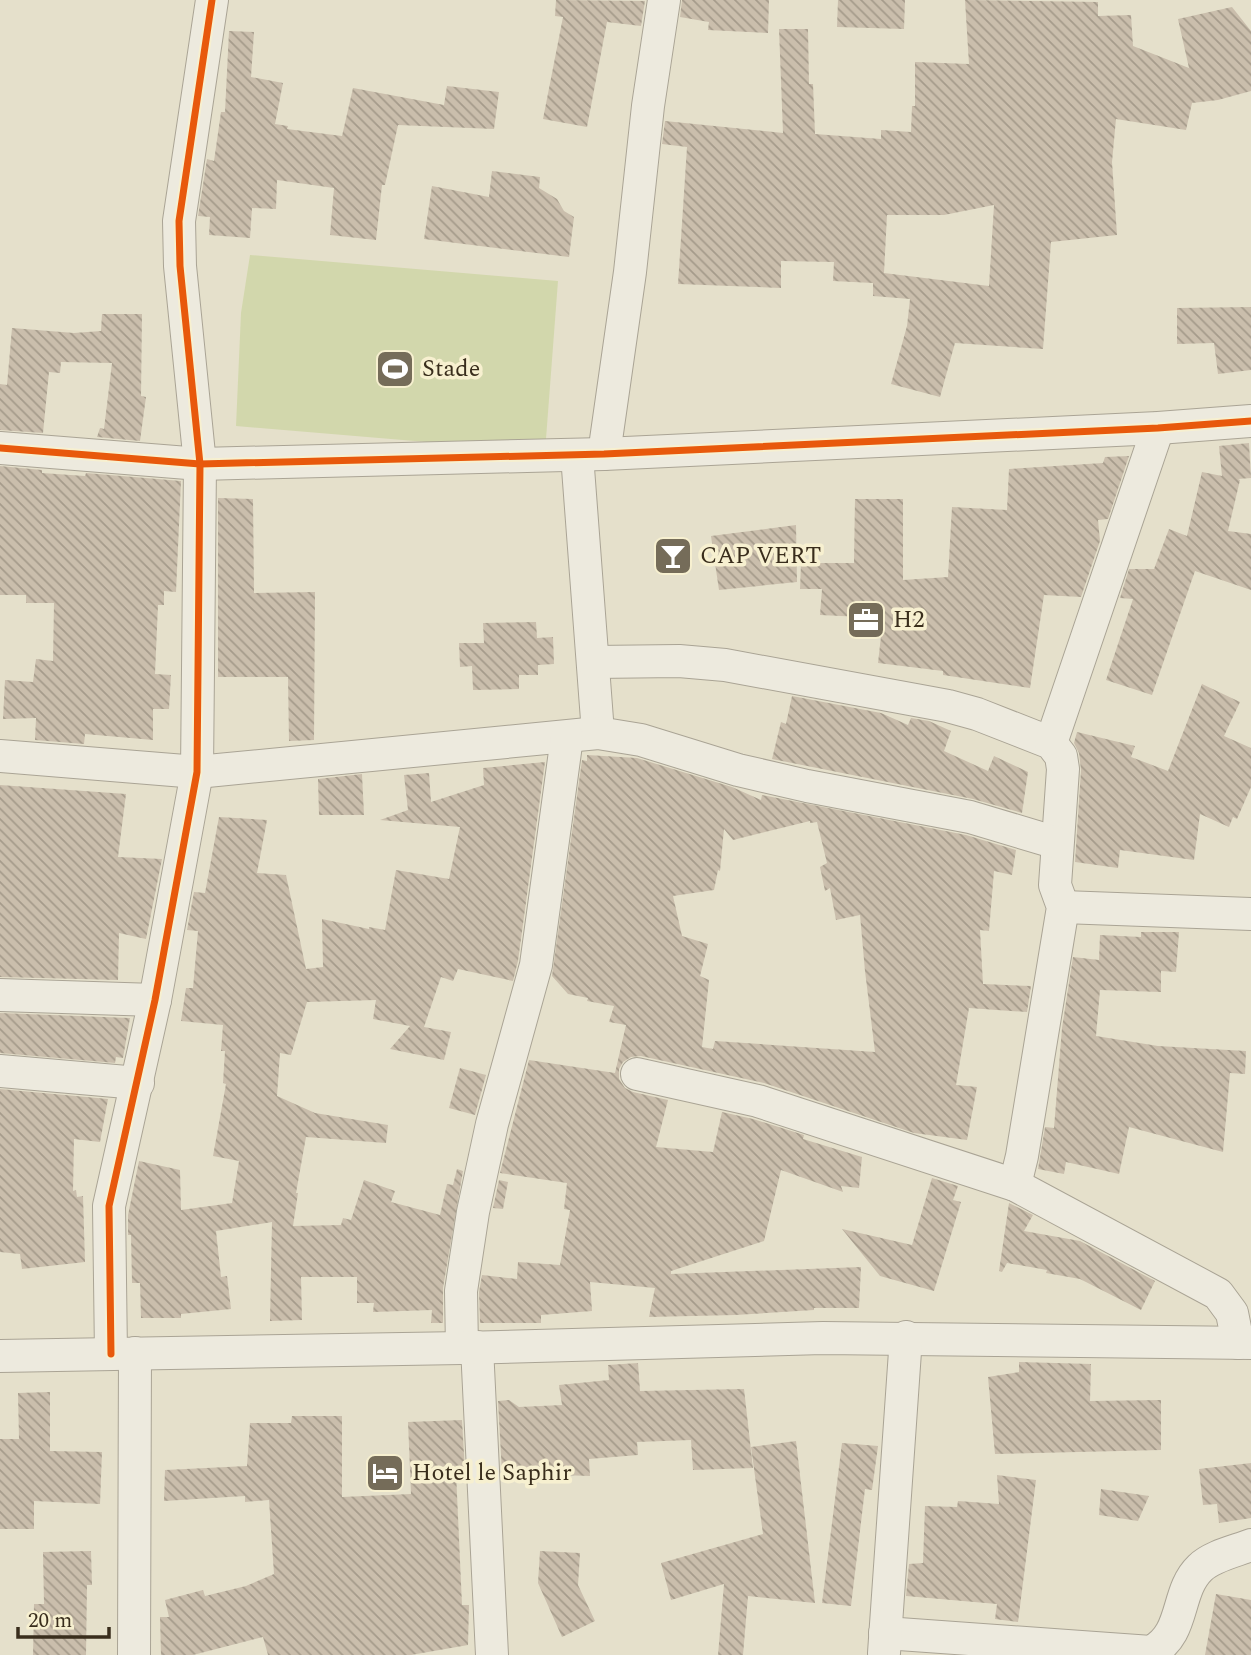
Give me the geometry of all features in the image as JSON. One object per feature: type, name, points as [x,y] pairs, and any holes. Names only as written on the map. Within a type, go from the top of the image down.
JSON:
[{"type":"street","points":[[134,1655],[123,1353],[109,1206],[155,1000],[197,772],[200,464],[180,266],[179,221],[212,0]]},
{"type":"street","points":[[598,733],[594,662],[591,455],[630,272],[648,106],[664,0]]},
{"type":"street","points":[[0,448],[200,464],[591,455],[1158,428],[1251,421]]},
{"type":"street","points":[[1051,743],[1158,428]]},
{"type":"street","points":[[594,662],[725,665],[948,706],[978,714],[1051,743],[1061,756],[1063,769],[1055,885],[1063,907],[1015,1185]]},
{"type":"street","points":[[0,756],[197,772],[598,733],[641,740],[738,770],[807,786],[970,817],[1058,843]]},
{"type":"street","points":[[492,1655],[470,1348],[461,1291],[473,1212],[492,1124],[536,965],[567,737]]},
{"type":"street","points":[[1063,907],[1251,914]]},
{"type":"street","points":[[0,995],[155,1000]]},
{"type":"street","points":[[0,1071],[138,1083]]},
{"type":"street","points":[[0,1356],[906,1337],[1245,1343],[1232,1313],[1218,1294],[1015,1185],[758,1101],[637,1074]]},
{"type":"street","points":[[906,1337],[884,1644],[1151,1652],[1169,1639],[1192,1577],[1203,1565],[1251,1545]]},
{"type":"green space","name":"Stade","points":[[250,255],[558,281],[545,452],[236,426],[241,313]]},
{"type":"building","points":[[556,0],[645,1],[641,26],[607,22],[587,127],[543,119],[563,17],[555,16]]},
{"type":"building","points":[[682,0],[769,0],[768,33],[708,30],[709,22],[680,17]]},
{"type":"building","points":[[838,0],[905,0],[904,29],[837,27]]},
{"type":"building","points":[[965,0],[1098,2],[1098,16],[1131,15],[1133,46],[1189,68],[1178,19],[1232,7],[1251,31],[1251,91],[1218,100],[1192,103],[1186,130],[1116,119],[1112,162],[1117,235],[1051,242],[1043,349],[955,343],[940,397],[891,384],[907,326],[910,299],[873,296],[873,283],[833,281],[834,262],[781,261],[781,288],[678,284],[687,147],[662,144],[665,121],[783,133],[779,29],[808,29],[809,84],[813,84],[815,134],[881,139],[881,130],[911,132],[912,106],[915,106],[915,62],[969,64]],"holes":[[[994,205],[989,286],[884,273],[887,215],[944,215]]]},
{"type":"building","points":[[229,31],[254,32],[251,77],[283,83],[275,124],[288,126],[287,129],[342,136],[353,88],[444,105],[447,86],[499,92],[494,129],[398,125],[385,185],[382,185],[376,240],[330,235],[334,188],[277,180],[276,209],[252,208],[250,238],[209,235],[210,217],[198,216],[207,159],[214,161],[221,112],[225,112]]},
{"type":"building","points":[[492,171],[540,177],[539,188],[557,199],[564,211],[574,217],[569,257],[424,239],[432,186],[489,197]]},
{"type":"building","points":[[1251,307],[1251,370],[1218,374],[1214,343],[1177,344],[1177,308]]},
{"type":"building","points":[[102,314],[142,314],[141,396],[146,397],[140,441],[97,437],[100,428],[104,429],[112,363],[61,362],[60,373],[49,372],[43,433],[0,430],[0,384],[7,385],[12,328],[74,333],[101,331]]},
{"type":"building","points":[[1249,443],[1251,478],[1238,479],[1240,480],[1228,531],[1251,534],[1251,590],[1195,571],[1152,695],[1106,680],[1133,599],[1120,598],[1129,569],[1154,569],[1169,529],[1187,536],[1202,472],[1222,476],[1219,446]]},
{"type":"building","points":[[1129,456],[1108,519],[1098,520],[1100,541],[1081,597],[1044,595],[1030,688],[943,675],[943,671],[878,663],[883,618],[820,615],[822,589],[800,589],[801,563],[854,563],[855,499],[903,499],[903,580],[948,577],[952,507],[1007,510],[1009,469],[1103,463],[1105,457]]},
{"type":"building","points":[[0,466],[42,470],[42,473],[85,476],[86,473],[181,481],[176,592],[164,591],[164,605],[158,605],[155,674],[171,675],[169,709],[153,709],[153,740],[85,734],[84,744],[35,740],[36,718],[3,719],[5,680],[33,682],[36,659],[53,661],[54,603],[26,603],[26,595],[0,595]]},
{"type":"building","points":[[218,498],[253,499],[254,593],[315,592],[314,740],[289,741],[288,677],[218,677]]},
{"type":"building","points":[[796,525],[797,582],[719,590],[711,536]]},
{"type":"building","points":[[536,622],[537,638],[553,637],[554,664],[538,665],[538,675],[519,675],[519,689],[473,690],[472,666],[460,667],[459,643],[484,643],[483,623]]},
{"type":"building","points":[[1202,684],[1240,702],[1224,736],[1251,748],[1251,787],[1237,819],[1233,817],[1229,827],[1200,814],[1194,860],[1120,850],[1118,868],[1075,862],[1081,770],[1079,753],[1074,743],[1077,732],[1135,746],[1131,757],[1168,771]]},
{"type":"building","points":[[792,696],[881,713],[908,725],[911,718],[929,721],[951,731],[944,751],[988,771],[994,756],[1028,772],[1022,813],[973,799],[772,759],[781,722],[786,724]]},
{"type":"building","points":[[587,755],[637,758],[732,787],[761,800],[762,795],[966,835],[1016,850],[1012,875],[994,871],[989,931],[980,930],[983,984],[1031,986],[1027,1012],[969,1008],[956,1085],[977,1087],[967,1140],[914,1133],[764,1083],[641,1056],[631,1057],[623,1062],[619,1069],[619,1079],[625,1088],[668,1100],[656,1147],[713,1152],[722,1112],[804,1135],[803,1139],[862,1157],[859,1188],[841,1186],[843,1192],[781,1170],[764,1241],[671,1271],[671,1274],[861,1267],[859,1308],[649,1317],[655,1288],[590,1282],[592,1311],[541,1315],[541,1323],[480,1323],[479,1292],[482,1275],[517,1279],[518,1262],[560,1265],[570,1210],[564,1209],[567,1183],[500,1173],[529,1060],[615,1073],[626,1025],[609,1022],[614,1006],[568,994],[552,976],[582,760],[587,761]],"holes":[[[817,822],[827,863],[820,867],[825,891],[830,888],[836,920],[860,915],[875,1052],[715,1041],[713,1049],[702,1047],[709,980],[700,976],[708,944],[682,936],[673,896],[714,890],[718,870],[720,871],[724,829],[733,840]]]},
{"type":"building","points":[[545,762],[513,981],[458,969],[453,981],[441,977],[424,1027],[451,1032],[444,1060],[390,1049],[410,1026],[373,1019],[376,1000],[307,1002],[291,1055],[280,1053],[277,1096],[315,1113],[388,1125],[386,1143],[306,1137],[293,1226],[341,1225],[343,1218],[351,1220],[364,1180],[395,1191],[391,1202],[440,1215],[447,1184],[453,1185],[457,1169],[463,1171],[443,1288],[443,1323],[431,1323],[432,1310],[373,1312],[374,1303],[357,1303],[357,1277],[301,1277],[302,1320],[270,1321],[272,1222],[216,1231],[221,1277],[227,1276],[231,1309],[181,1314],[181,1318],[141,1318],[140,1283],[132,1283],[131,1235],[128,1235],[128,1215],[139,1161],[180,1170],[181,1210],[232,1203],[239,1161],[213,1156],[226,1084],[223,1083],[225,1051],[221,1051],[223,1025],[181,1021],[186,988],[193,988],[198,931],[187,930],[194,892],[205,893],[219,817],[267,820],[257,873],[286,875],[306,969],[323,967],[322,919],[385,930],[396,870],[449,879],[460,827],[380,820],[408,810],[404,775],[429,773],[431,802],[484,785],[483,768]]},
{"type":"building","points":[[362,774],[364,815],[319,815],[318,779]]},
{"type":"building","points":[[0,785],[126,794],[118,857],[162,859],[146,939],[119,933],[118,980],[0,977]]},
{"type":"building","points":[[1141,932],[1179,932],[1176,972],[1161,971],[1161,992],[1100,990],[1096,1036],[1158,1046],[1246,1051],[1245,1074],[1230,1073],[1223,1152],[1129,1127],[1119,1174],[1066,1162],[1064,1174],[1038,1169],[1045,1127],[1054,1128],[1062,1028],[1073,957],[1099,960],[1100,935],[1141,937]]},
{"type":"building","points":[[0,1013],[130,1018],[123,1058],[116,1057],[115,1063],[0,1053]]},
{"type":"building","points":[[460,1068],[486,1075],[475,1115],[449,1108]]},
{"type":"building","points":[[0,1089],[108,1099],[100,1142],[74,1139],[73,1191],[76,1190],[77,1197],[83,1196],[85,1262],[22,1269],[20,1254],[0,1252]]},
{"type":"building","points":[[932,1178],[958,1186],[953,1200],[961,1202],[934,1291],[880,1276],[842,1229],[912,1245]]},
{"type":"building","points":[[499,1180],[508,1182],[503,1209],[493,1208]]},
{"type":"building","points":[[1009,1203],[1033,1215],[1024,1231],[1080,1241],[1155,1281],[1141,1310],[1080,1279],[1007,1263],[1002,1272],[999,1271]]},
{"type":"building","points":[[1019,1362],[1091,1364],[1090,1401],[1161,1400],[1161,1450],[995,1454],[988,1377],[1019,1372]]},
{"type":"building","points":[[638,1363],[640,1391],[744,1389],[753,1468],[693,1470],[691,1440],[637,1442],[638,1455],[589,1459],[590,1476],[502,1473],[498,1401],[509,1400],[519,1407],[562,1405],[559,1385],[609,1380],[608,1365]]},
{"type":"building","points":[[50,1392],[50,1451],[102,1452],[100,1504],[34,1501],[34,1529],[0,1529],[0,1439],[19,1439],[18,1393]]},
{"type":"building","points":[[292,1416],[342,1416],[342,1497],[411,1494],[408,1422],[462,1420],[465,1472],[456,1472],[462,1605],[469,1605],[468,1645],[411,1655],[268,1655],[263,1637],[193,1655],[161,1655],[160,1617],[169,1617],[165,1600],[203,1590],[205,1596],[246,1586],[274,1574],[269,1500],[245,1502],[245,1496],[164,1501],[165,1470],[247,1466],[250,1423],[291,1423]]},
{"type":"building","points":[[796,1441],[815,1603],[748,1596],[743,1655],[718,1655],[724,1584],[671,1600],[661,1563],[763,1534],[751,1447]]},
{"type":"building","points":[[842,1443],[878,1446],[872,1490],[865,1489],[851,1606],[822,1603]]},
{"type":"building","points":[[1251,1463],[1251,1518],[1219,1523],[1217,1504],[1203,1505],[1199,1469]]},
{"type":"building","points":[[997,1475],[1036,1480],[1018,1622],[995,1619],[997,1604],[906,1596],[909,1564],[923,1563],[925,1506],[957,1507],[958,1501],[999,1504]]},
{"type":"building","points":[[1101,1489],[1149,1496],[1138,1521],[1099,1515]]},
{"type":"building","points":[[91,1551],[92,1585],[87,1585],[86,1655],[33,1655],[34,1604],[44,1604],[43,1552]]},
{"type":"building","points":[[540,1551],[580,1553],[578,1585],[595,1621],[562,1637],[538,1583]]},
{"type":"building","points":[[1216,1594],[1251,1600],[1251,1655],[1205,1655]]},
{"type":"cycle path","points":[[111,1354],[109,1206],[155,1000],[197,772],[200,464],[180,266],[179,221],[212,0]]},
{"type":"cycle path","points":[[0,448],[200,464],[604,454],[1158,428],[1251,421]]},
{"type":"place","name":"Stade","points":[[395,369]]},
{"type":"place","name":"CAP VERT","points":[[673,556]]},
{"type":"place","name":"H2","points":[[866,620]]},
{"type":"place","name":"Hotel le Saphir","points":[[385,1473]]}]
